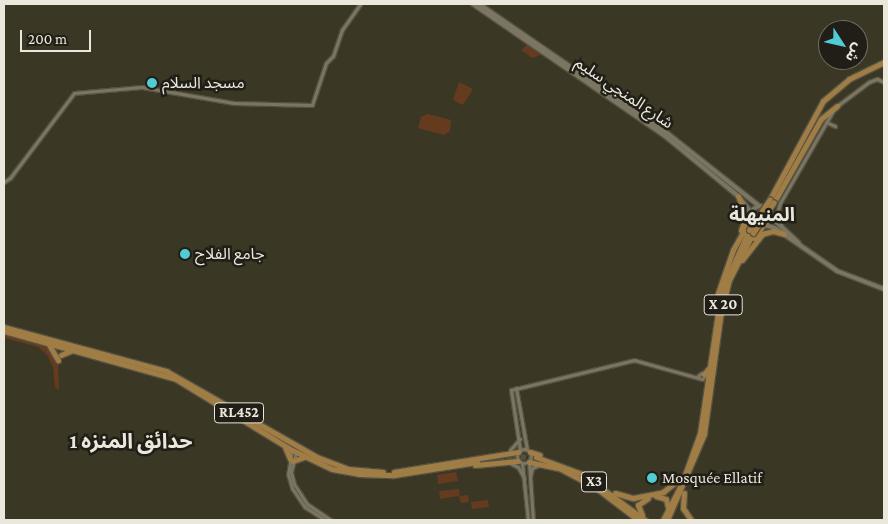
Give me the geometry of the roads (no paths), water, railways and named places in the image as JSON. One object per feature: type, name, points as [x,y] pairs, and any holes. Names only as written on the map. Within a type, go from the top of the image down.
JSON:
[{"type":"highway","name":"X 20","points":[[772,200],[823,101],[839,87],[884,62]]},
{"type":"highway","name":"X 20","points":[[715,315],[725,280],[751,232],[827,112],[837,106]]},
{"type":"highway","points":[[733,250],[746,214],[738,196]]},
{"type":"highway","name":"X 20","points":[[663,520],[693,458],[702,422],[721,280],[733,250],[752,215]]},
{"type":"highway","name":"X 20","points":[[721,312],[742,260],[764,225]]},
{"type":"highway","points":[[742,260],[762,234],[773,231],[784,232]]},
{"type":"highway","name":"X 20","points":[[669,518],[684,486],[709,411],[721,312],[729,280],[751,232]]},
{"type":"highway","name":"RL452","points":[[4,327],[172,374],[295,449]]},
{"type":"highway","name":"RL452","points":[[4,331],[176,379],[283,444],[348,469],[394,472],[477,461],[431,465],[394,475],[359,474],[332,469],[306,454]]},
{"type":"highway","points":[[47,343],[60,358],[73,350]]},
{"type":"highway","points":[[701,375],[711,366]]},
{"type":"highway","points":[[283,444],[291,460],[306,454]]},
{"type":"highway","points":[[394,472],[519,451]]},
{"type":"highway","points":[[529,451],[568,464],[589,478]]},
{"type":"highway","points":[[438,464],[446,458]]},
{"type":"highway","name":"X3","points":[[638,520],[595,485],[589,478],[564,465],[536,458],[563,468],[595,485],[647,520]]},
{"type":"highway","points":[[529,462],[544,464],[628,498],[663,492],[674,487],[693,458]]},
{"type":"highway","points":[[431,465],[520,462]]},
{"type":"highway","points":[[684,486],[683,508],[691,520]]},
{"type":"highway","points":[[647,520],[639,511],[639,503],[660,496],[668,503],[663,520]]},
{"type":"highway","points":[[622,508],[634,520]]},
{"type":"main road","name":"شارع المنجي سليم","points":[[473,4],[665,136],[738,196],[752,215]]},
{"type":"main road","name":"شارع المنجي سليم","points":[[479,4],[667,133],[759,206]]},
{"type":"main road","points":[[784,232],[755,223],[752,215],[759,206],[767,208],[784,232],[806,249],[841,273],[884,289]]},
{"type":"main road","points":[[764,225],[771,215]]},
{"type":"street","points":[[4,182],[10,178],[74,94],[142,87],[234,102],[312,106],[326,63],[360,4]]},
{"type":"street","points":[[784,232],[778,217],[778,206],[826,122],[837,106],[869,82],[877,79],[884,82]]},
{"type":"street","points":[[826,122],[835,126]]},
{"type":"street","points":[[528,520],[525,479],[520,462],[520,438],[511,390],[634,360],[701,375]]},
{"type":"street","points":[[516,388],[529,451],[529,482],[533,520]]},
{"type":"street","points":[[510,450],[520,438]]},
{"type":"street","points":[[295,449],[288,474],[294,491],[305,507],[325,520]]},
{"type":"street","points":[[519,451],[529,451]]},
{"type":"street","points":[[291,460],[292,478],[301,497],[331,520]]},
{"type":"street","points":[[502,462],[516,466],[525,479]]},
{"type":"street","points":[[520,462],[529,462]]},
{"type":"street","points":[[529,482],[532,468],[544,464]]},
{"type":"tunnel","points":[[506,456],[536,457]]},
{"type":"tunnel","points":[[477,462],[514,459]]},
{"type":"place","name":"مسجد السلام","points":[[152,83]]},
{"type":"place","name":"جامع الفلاح","points":[[185,254]]},
{"type":"place","name":"Mosquée Ellatif","points":[[652,478]]},
{"type":"district","name":"المنيهلة","points":[[762,215]]},
{"type":"district","name":"حدائق المنزه 1","points":[[131,441]]}]
